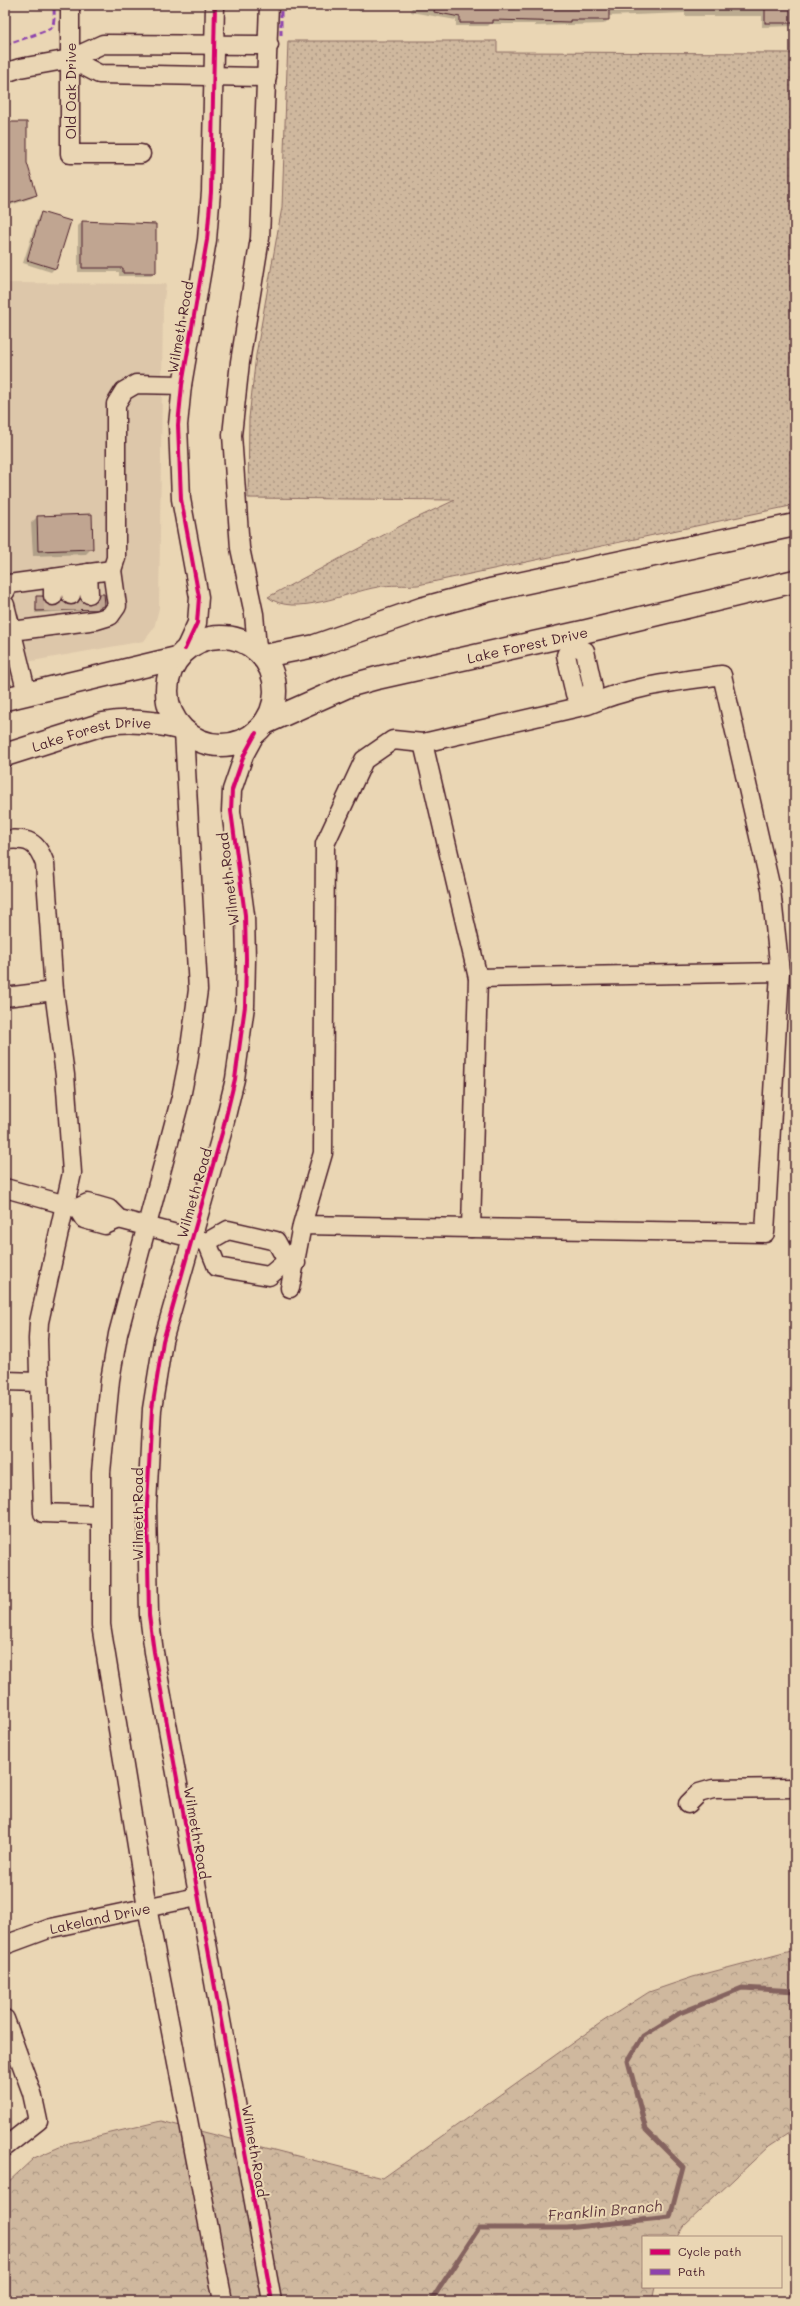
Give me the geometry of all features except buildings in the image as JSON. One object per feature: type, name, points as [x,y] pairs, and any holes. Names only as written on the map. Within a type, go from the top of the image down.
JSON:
[{"type":"main road","points":[[260,652],[315,646],[424,608],[490,590],[795,525]]},
{"type":"main road","name":"Lake Forest Drive","points":[[260,728],[348,686],[377,678],[571,639],[795,581]]},
{"type":"main road","points":[[5,699],[181,654],[201,640],[218,636],[242,641],[260,652],[273,677],[275,689],[274,701],[260,728],[234,743],[222,745],[199,741],[182,730],[168,705],[166,693],[171,669],[181,654]]},
{"type":"main road","name":"Lake Forest Drive","points":[[5,756],[103,724],[120,721],[156,723],[182,730]]},
{"type":"street","name":"Old Oak Drive","points":[[70,5],[70,154],[141,154]]},
{"type":"street","name":"Wilmeth Road","points":[[181,654],[197,623],[200,597],[181,499],[178,425],[182,385],[207,240],[211,192],[215,5]]},
{"type":"street","points":[[260,652],[254,614],[240,548],[232,436],[240,362],[260,238],[269,5]]},
{"type":"street","points":[[5,73],[20,68],[70,59],[103,44],[268,45]]},
{"type":"street","points":[[70,59],[100,74],[267,77]]},
{"type":"street","points":[[12,631],[53,611],[89,608],[110,616],[117,606],[112,570],[116,558],[116,404],[124,391],[136,384],[182,385]]},
{"type":"street","points":[[5,592],[9,584],[112,570]]},
{"type":"street","points":[[80,574],[89,608]]},
{"type":"street","points":[[71,609],[80,574]]},
{"type":"street","points":[[53,578],[53,611]]},
{"type":"street","points":[[5,605],[27,694]]},
{"type":"street","points":[[571,639],[584,651],[593,688],[587,701]]},
{"type":"street","points":[[290,1288],[292,1262],[302,1225],[323,1153],[325,844],[364,760],[393,740],[423,743],[645,686],[722,675],[771,889],[780,972],[765,1233],[302,1225]]},
{"type":"street","name":"Wilmeth Road","points":[[260,728],[238,770],[232,790],[231,811],[245,915],[244,1006],[235,1079],[200,1240],[163,1341],[152,1409],[147,1505],[149,1615],[197,1897],[272,2301]]},
{"type":"street","points":[[182,730],[198,990],[194,1027],[181,1097],[118,1334],[110,1380],[101,1472],[100,1515],[102,1632],[147,1907],[223,2301]]},
{"type":"street","points":[[423,743],[478,978],[471,1228]]},
{"type":"street","points":[[5,840],[25,839],[34,844],[41,852],[44,864],[54,990],[65,1075],[70,1136],[72,1172],[71,1207],[39,1322],[39,1382],[43,1513],[100,1515]]},
{"type":"street","points":[[478,978],[780,972]]},
{"type":"street","points":[[5,997],[54,990]]},
{"type":"street","points":[[5,1188],[71,1207],[88,1203],[109,1209],[119,1219],[200,1240],[228,1230],[276,1241],[292,1262]]},
{"type":"street","points":[[200,1240],[217,1267],[268,1276],[292,1262]]},
{"type":"street","points":[[5,1381],[39,1382]]},
{"type":"street","points":[[688,1804],[699,1793],[713,1789],[795,1788]]},
{"type":"street","name":"Lakeland Drive","points":[[5,1944],[51,1928],[197,1897]]},
{"type":"street","points":[[5,2020],[32,2092],[38,2121],[5,2147]]},
{"type":"shaded area","points":[[5,283],[166,284],[163,308],[159,608],[154,628],[144,641],[10,665],[5,649]]},
{"type":"green space","points":[[288,41],[497,41],[497,52],[795,53],[795,505],[418,585],[383,586],[321,602],[292,605],[279,603],[268,597],[406,523],[455,500],[248,498],[249,418],[256,355],[282,207]]},
{"type":"green space","points":[[795,1950],[795,2129],[769,2146],[684,2226],[679,2236],[642,2236],[642,2288],[655,2288],[652,2301],[5,2301],[5,2185],[34,2158],[69,2143],[161,2121],[383,2178],[599,2024],[649,1992],[693,1977]]},
{"type":"waterway","name":"Franklin Branch","points":[[431,2301],[479,2228],[567,2228],[670,2217],[683,2167],[646,2130],[628,2061],[643,2036],[680,2013],[742,1988],[795,1991]]},
{"type":"tunnel","points":[[89,594],[89,609]]},
{"type":"tunnel","points":[[71,595],[71,610]]},
{"type":"tunnel","points":[[53,596],[53,611]]},
{"type":"marked path","points":[[5,45],[50,29],[53,25],[54,5]]},
{"type":"marked path","points":[[281,5],[281,35]]},
{"type":"cycle path","points":[[185,649],[197,623],[199,597],[181,499],[178,425],[182,385],[207,240],[211,192],[215,5]]},
{"type":"cycle path","points":[[256,733],[244,755],[232,790],[231,811],[245,915],[246,959],[245,1006],[235,1079],[222,1133],[163,1341],[152,1409],[147,1505],[149,1615],[154,1652],[272,2301]]}]
